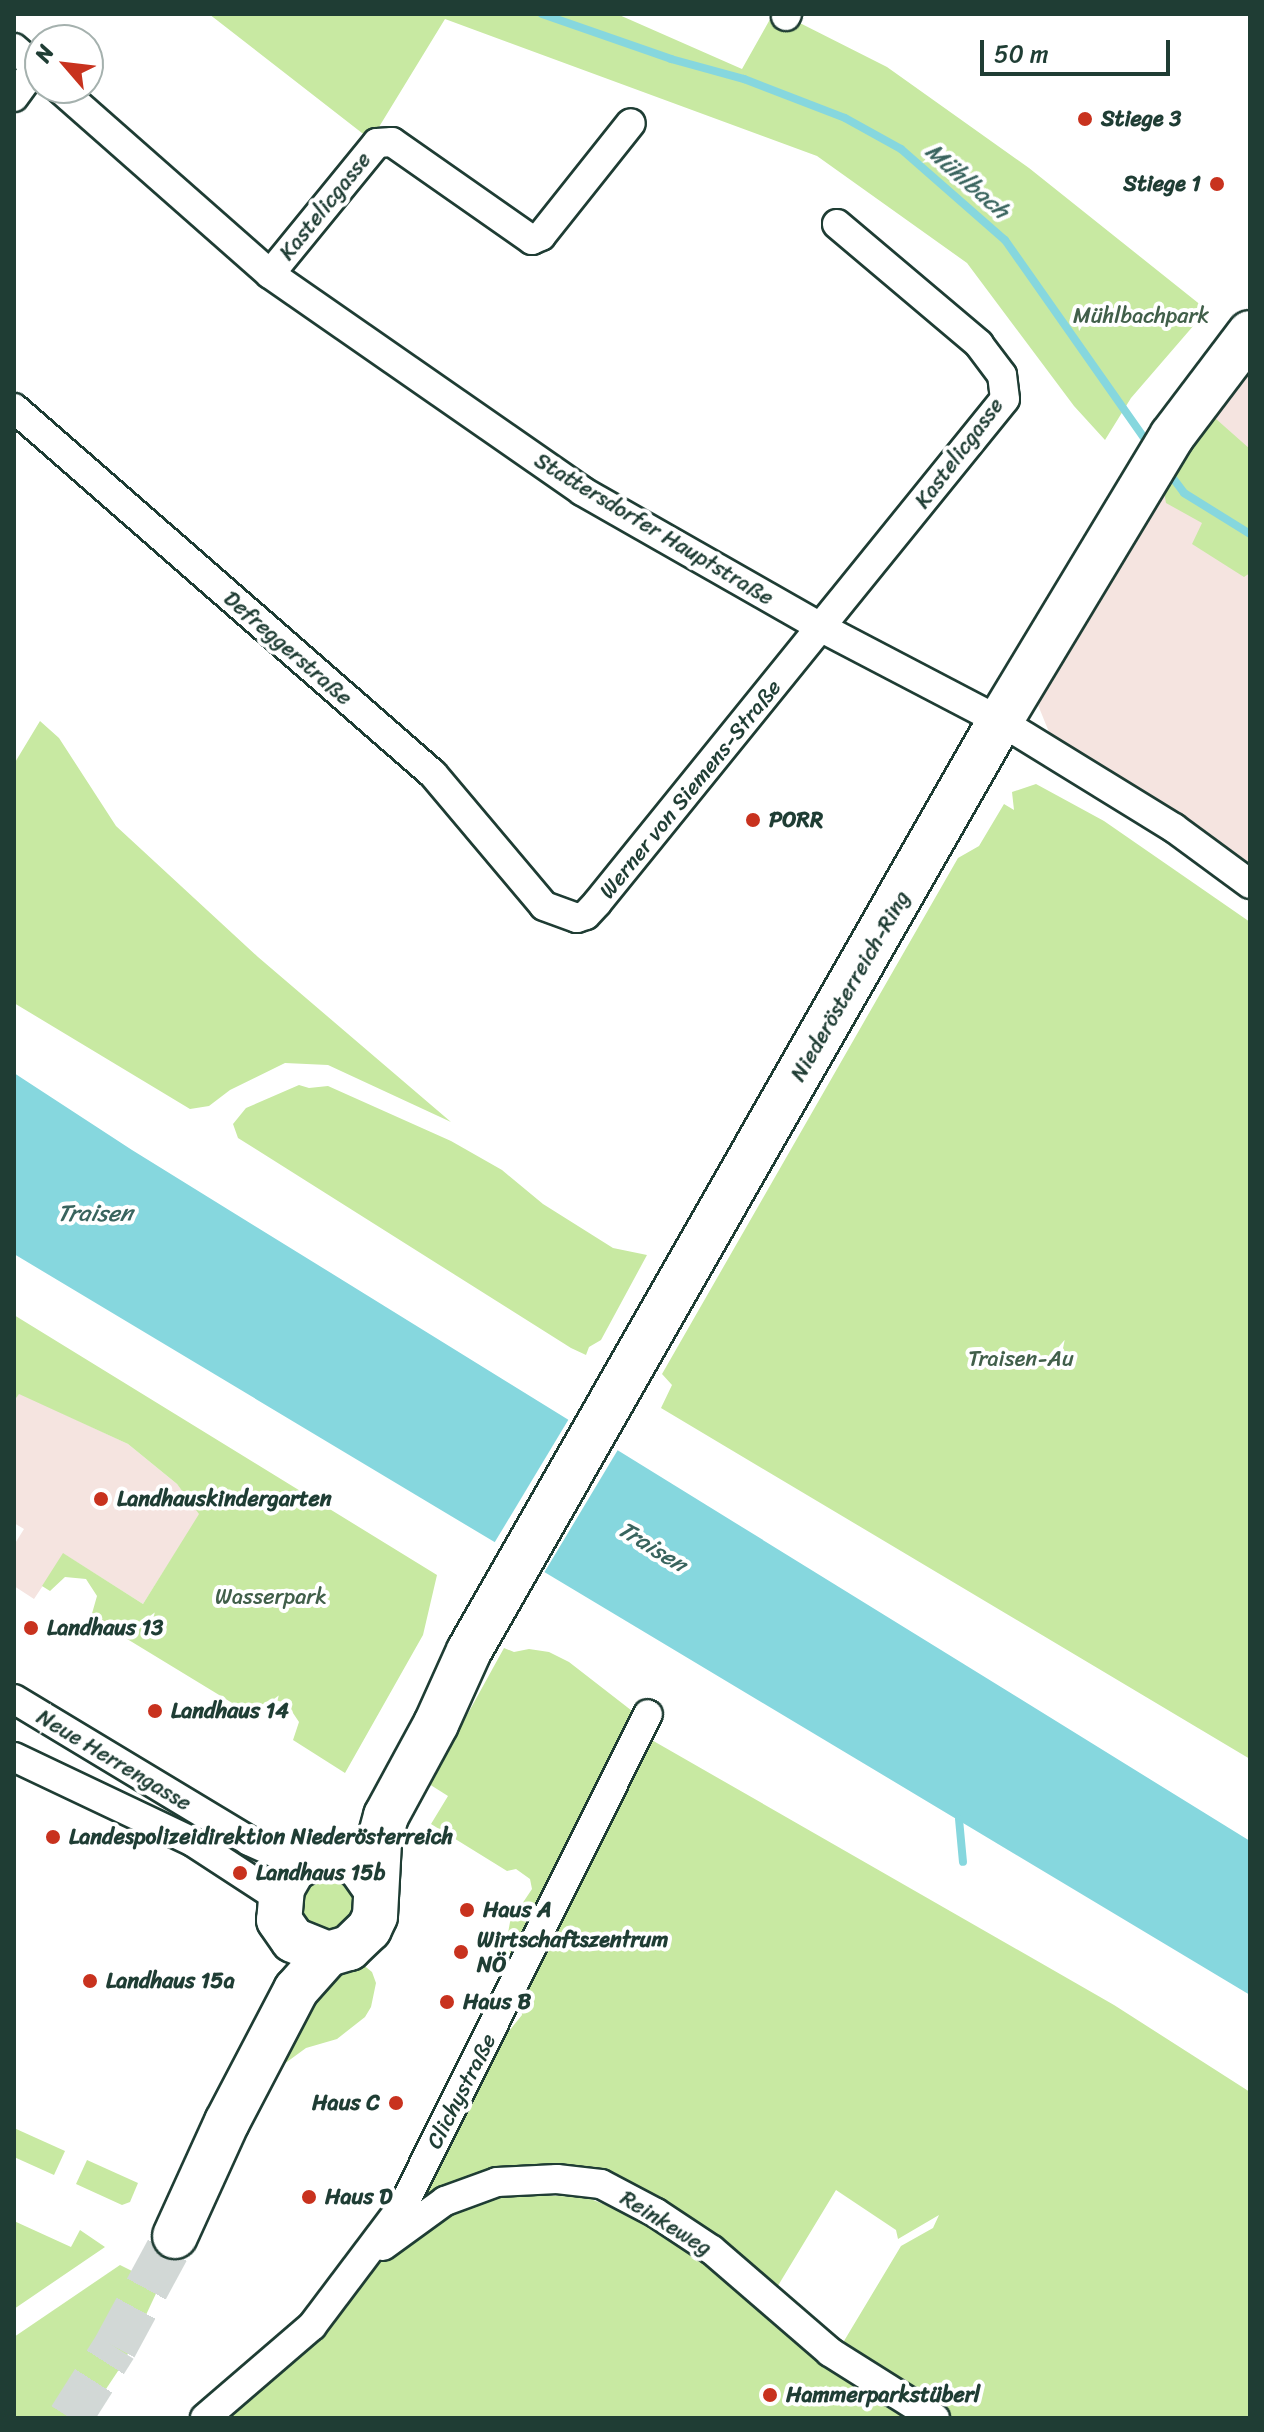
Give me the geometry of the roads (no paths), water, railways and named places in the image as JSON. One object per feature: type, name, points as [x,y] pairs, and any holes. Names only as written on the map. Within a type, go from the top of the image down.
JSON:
[{"type":"main road","name":"Niederösterreich-Ring","points":[[175,2236],[227,2122],[296,1990],[328,1954],[349,1948],[369,1929],[375,1916],[380,1832],[436,1724],[469,1651],[1000,721],[1172,436],[1250,333]]},
{"type":"main road","name":"Niederösterreich-Ring","points":[[227,2122],[247,2050],[281,1964],[297,1887],[361,1815],[412,1730],[469,1651]]},
{"type":"main road","points":[[328,1954],[303,1947],[297,1887],[361,1868],[375,1888]]},
{"type":"street","name":"Stattersdorfer Hauptstraße","points":[[77,104],[270,274],[582,491],[822,628],[1000,721],[1174,828],[1250,884]]},
{"type":"street","name":"Kastelicgasse","points":[[270,274],[377,143],[392,142],[532,240],[541,236],[631,123]]},
{"type":"street","name":"Kastelicgasse","points":[[822,628],[1005,399],[1002,375],[979,344],[837,224]]},
{"type":"street","name":"Defreggerstraße","points":[[14,408],[433,774],[544,906]]},
{"type":"street","name":"Werner von Siemens-Straße","points":[[544,906],[570,917],[586,915],[822,628]]},
{"type":"street","name":"Neue Herrengasse","points":[[14,1699],[249,1841],[297,1887]]},
{"type":"street","name":"Clichystraße","points":[[205,2418],[312,2326],[367,2258],[404,2204],[648,1714]]},
{"type":"street","name":"Neue Herrengasse","points":[[14,1757],[159,1824],[242,1872],[297,1887]]},
{"type":"street","name":"Reinkeweg","points":[[367,2258],[445,2201],[497,2182],[557,2179],[601,2184],[656,2213],[712,2250],[830,2352],[935,2418]]},
{"type":"water","name":"Traisen","points":[[14,1073],[132,1150],[1250,1841],[1250,1995],[14,1254]]},
{"type":"waterway","name":"Mühlbach","points":[[542,14],[671,59],[744,79],[845,118],[901,149],[1005,240],[1149,445]]},
{"type":"waterway","name":"Mühlbach","points":[[1166,469],[1184,493],[1250,534]]},
{"type":"waterway","points":[[959,1819],[963,1862]]},
{"type":"tunnel","points":[[70,2418],[115,2347],[175,2236]]},
{"type":"place","name":"Stiege 3","points":[[1085,119]]},
{"type":"place","name":"Stiege 1","points":[[1217,184]]},
{"type":"place","name":"PORR","points":[[753,820]]},
{"type":"place","name":"Landhauskindergarten","points":[[101,1499]]},
{"type":"place","name":"Landhaus 13","points":[[31,1628]]},
{"type":"place","name":"Landhaus 14","points":[[155,1711]]},
{"type":"place","name":"Landespolizeidirektion Niederösterreich","points":[[53,1837]]},
{"type":"place","name":"Landhaus 15b","points":[[240,1873]]},
{"type":"place","name":"Haus A","points":[[467,1910]]},
{"type":"place","name":"Wirtschaftszentrum NÖ","points":[[461,1952]]},
{"type":"place","name":"Landhaus 15a","points":[[90,1981]]},
{"type":"place","name":"Haus B","points":[[447,2002]]},
{"type":"place","name":"Haus C","points":[[396,2103]]},
{"type":"place","name":"Haus D","points":[[309,2197]]},
{"type":"place","name":"Hammerparkstüberl","points":[[770,2395]]},
{"type":"park label","name":"Mühlbachpark","points":[[1141,316]]},
{"type":"park label","name":"Traisen-Au","points":[[1021,1359]]},
{"type":"park label","name":"Wasserpark","points":[[271,1597]]}]
